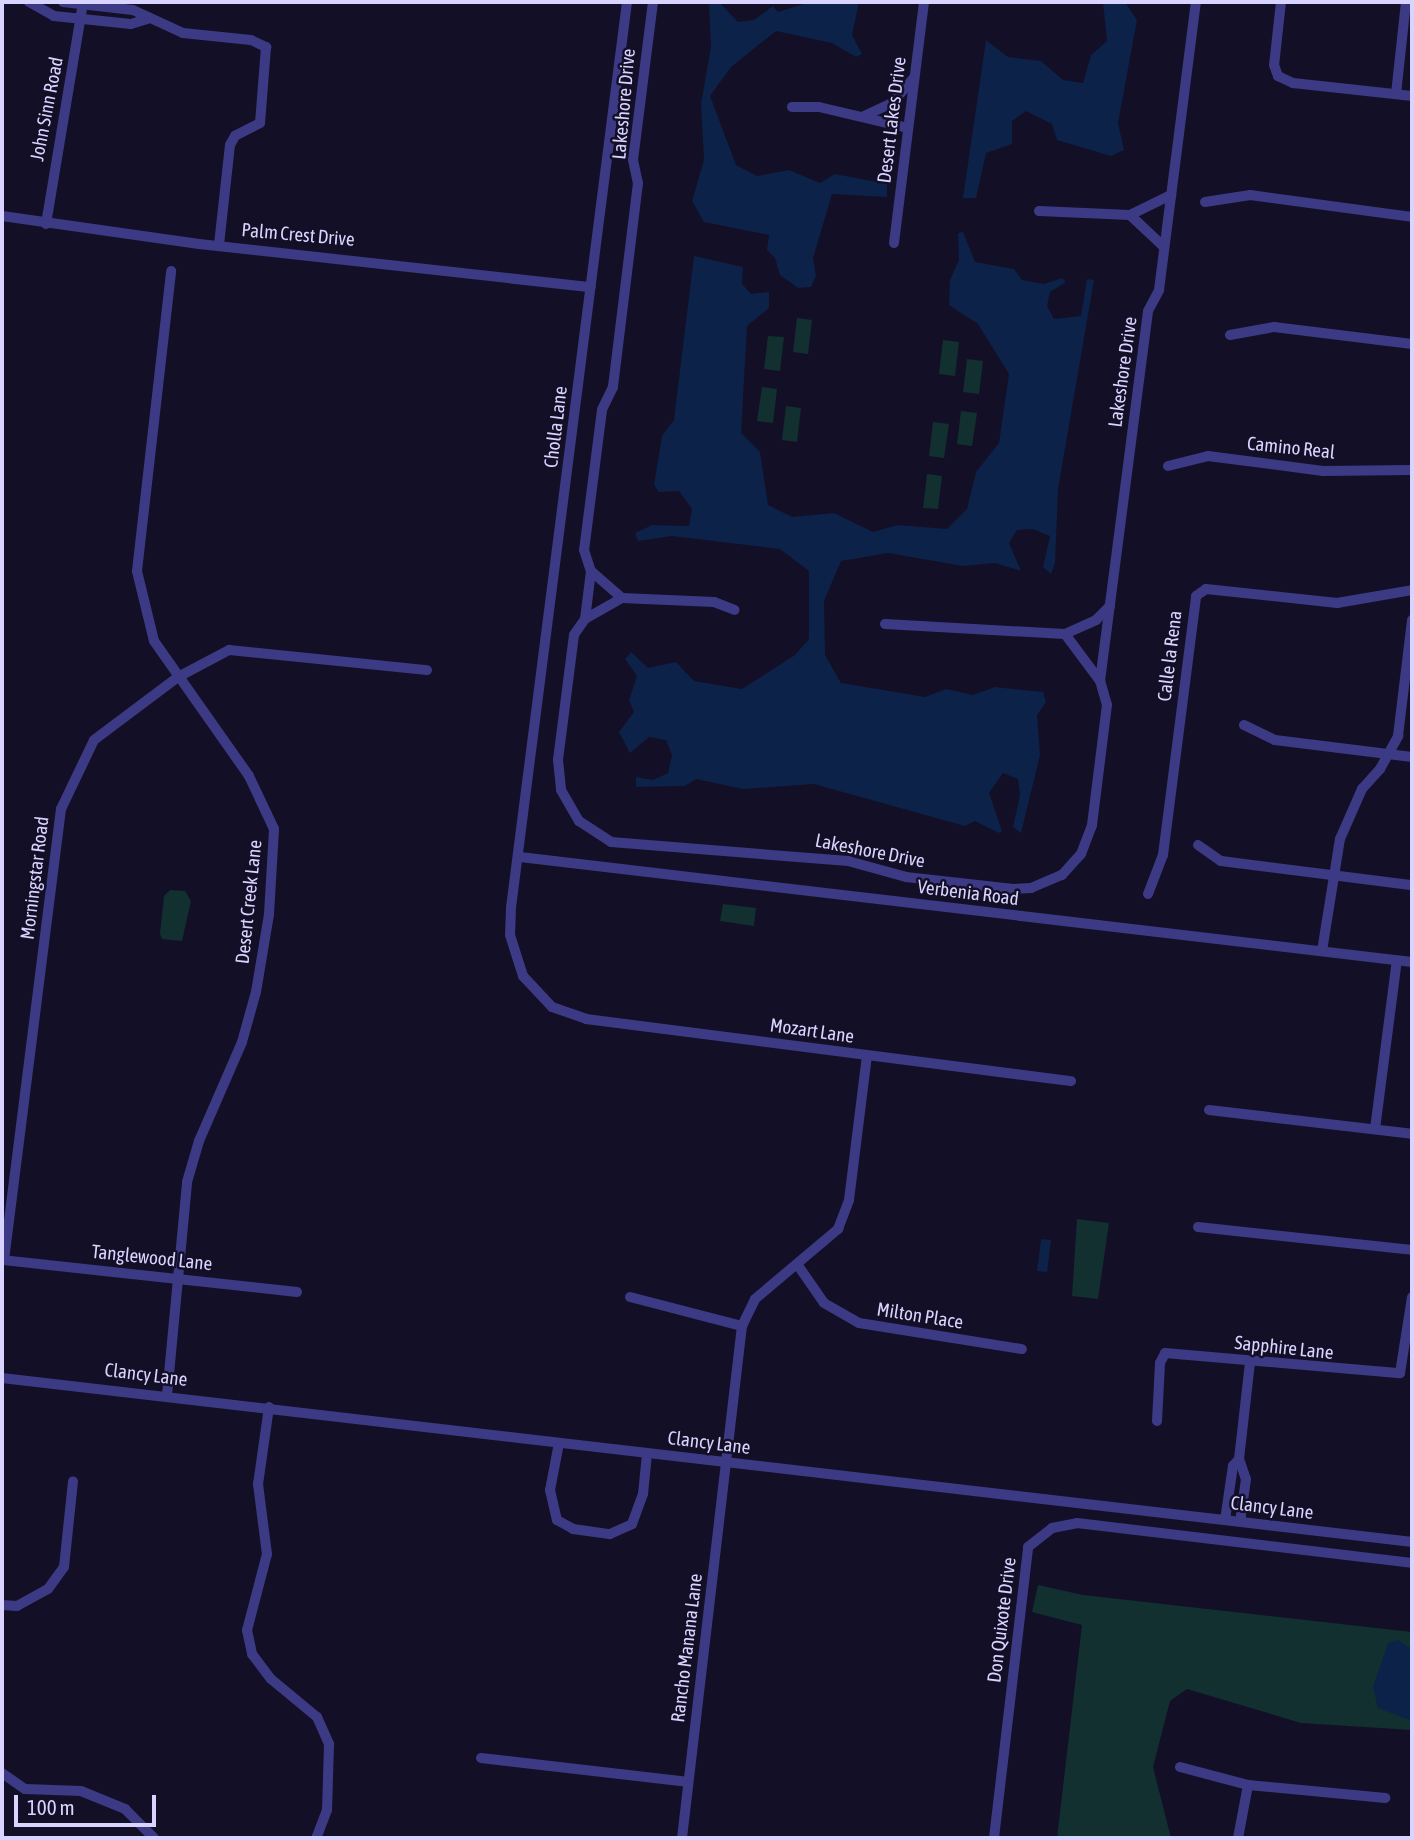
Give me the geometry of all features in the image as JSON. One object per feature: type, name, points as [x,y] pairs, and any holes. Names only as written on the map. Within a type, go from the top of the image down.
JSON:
[{"type":"street","points":[[29,2],[47,14],[131,24],[147,19]]},
{"type":"street","points":[[63,2],[133,10],[147,19],[183,33],[251,40],[266,47],[261,123],[235,135],[230,145],[219,245]]},
{"type":"street","name":"Cholla Lane","points":[[520,857],[627,2]]},
{"type":"street","name":"Lakeshore Drive","points":[[653,2],[634,160],[638,183],[612,387],[602,410],[584,550],[591,571],[585,619],[574,635],[558,760],[561,790],[579,821],[595,834],[648,847],[797,855],[849,861],[906,877],[1013,889],[1046,883],[1073,864],[1092,825],[1107,705],[1100,681],[1148,312],[1159,290],[1196,2]]},
{"type":"street","name":"Desert Lakes Drive","points":[[894,243],[924,2]]},
{"type":"street","points":[[1281,2],[1273,65],[1278,76],[1293,83],[1412,96]]},
{"type":"street","points":[[1396,94],[1406,2]]},
{"type":"street","name":"John Sinn Road","points":[[46,224],[83,3]]},
{"type":"street","points":[[862,117],[892,103],[915,76]]},
{"type":"street","points":[[792,107],[819,107],[908,128]]},
{"type":"street","points":[[1039,211],[1130,215],[1171,195]]},
{"type":"street","points":[[1205,202],[1250,195],[1412,217]]},
{"type":"street","points":[[1130,215],[1164,247]]},
{"type":"street","name":"Palm Crest Drive","points":[[2,216],[46,224],[219,245],[591,287]]},
{"type":"street","name":"Desert Creek Lane","points":[[167,1395],[187,1182],[199,1141],[242,1042],[256,992],[269,914],[274,829],[249,776],[178,677],[155,640],[136,571],[171,271]]},
{"type":"street","points":[[1230,335],[1274,327],[1412,344]]},
{"type":"street","name":"Camino Real","points":[[1168,466],[1208,456],[1323,471],[1412,470]]},
{"type":"street","points":[[591,571],[622,598]]},
{"type":"street","name":"Calle la Rena","points":[[1147,894],[1163,855],[1196,596],[1206,589],[1337,603],[1412,590]]},
{"type":"street","points":[[585,619],[622,598],[714,602],[735,610]]},
{"type":"street","points":[[886,624],[1065,634],[1096,620],[1110,605]]},
{"type":"street","points":[[1322,951],[1331,875],[1352,808],[1389,755],[1398,736],[1409,673],[1412,620]]},
{"type":"street","points":[[1065,634],[1100,681]]},
{"type":"street","name":"Morningstar Road","points":[[4,1260],[61,809],[94,740],[178,677],[229,650],[427,670]]},
{"type":"street","points":[[1244,724],[1275,740],[1412,757]]},
{"type":"street","points":[[1198,845],[1221,861],[1412,885]]},
{"type":"street","name":"Verbenia Road","points":[[520,857],[1412,962]]},
{"type":"street","name":"Mozart Lane","points":[[520,857],[510,936],[523,976],[552,1007],[586,1019],[867,1056],[849,1200],[838,1229],[755,1299],[742,1326],[729,1464]]},
{"type":"street","points":[[1375,1129],[1397,960]]},
{"type":"street","points":[[867,1056],[1071,1081]]},
{"type":"street","points":[[1209,1110],[1412,1134]]},
{"type":"street","points":[[1198,1227],[1412,1250]]},
{"type":"street","name":"Tanglewood Lane","points":[[4,1260],[297,1292]]},
{"type":"street","name":"Milton Place","points":[[797,1264],[824,1303],[859,1323],[1022,1349]]},
{"type":"street","points":[[630,1297],[742,1326]]},
{"type":"street","name":"Sapphire Lane","points":[[1157,1421],[1160,1363],[1165,1353],[1400,1373],[1412,1297]]},
{"type":"street","points":[[1240,1522],[1246,1479],[1239,1459],[1250,1362]]},
{"type":"street","name":"Clancy Lane","points":[[2,1378],[167,1395],[729,1464],[1412,1542]]},
{"type":"street","points":[[269,1407],[258,1484],[267,1554],[247,1630],[252,1654],[271,1679],[317,1717],[329,1744],[327,1810],[316,1838]]},
{"type":"street","points":[[559,1443],[550,1490],[557,1520],[573,1529],[610,1534],[632,1524],[643,1494],[647,1454]]},
{"type":"street","points":[[1225,1520],[1233,1466],[1239,1459]]},
{"type":"street","name":"Rancho Manana Lane","points":[[682,1838],[729,1464]]},
{"type":"street","points":[[2,1605],[17,1606],[48,1589],[64,1567],[73,1481]]},
{"type":"street","name":"Don Quixote Drive","points":[[994,1838],[1028,1547],[1052,1528],[1077,1523],[1412,1563]]},
{"type":"street","points":[[481,1758],[687,1782]]},
{"type":"street","points":[[1180,1767],[1248,1785],[1385,1798]]},
{"type":"street","points":[[2,1773],[25,1789],[81,1791],[125,1809],[154,1838]]},
{"type":"street","points":[[1238,1838],[1248,1785]]},
{"type":"green space","points":[[797,318],[812,320],[808,354],[793,352]]},
{"type":"green space","points":[[768,336],[784,337],[780,371],[764,369]]},
{"type":"green space","points":[[943,340],[959,342],[955,376],[939,374]]},
{"type":"green space","points":[[967,359],[983,361],[979,394],[963,392]]},
{"type":"green space","points":[[762,387],[777,389],[773,423],[757,421]]},
{"type":"green space","points":[[786,406],[801,408],[797,442],[782,440]]},
{"type":"green space","points":[[961,411],[977,413],[972,446],[957,444]]},
{"type":"green space","points":[[933,422],[949,424],[944,458],[929,456]]},
{"type":"green space","points":[[927,474],[942,476],[938,509],[923,508]]},
{"type":"green space","points":[[170,890],[185,891],[191,901],[182,941],[162,939],[160,934],[164,896]]},
{"type":"green space","points":[[723,904],[756,908],[754,926],[720,921]]},
{"type":"green space","points":[[1077,1219],[1109,1223],[1098,1299],[1072,1296]]},
{"type":"green space","points":[[1038,1585],[1083,1595],[1412,1632],[1412,1730],[1301,1723],[1187,1689],[1170,1701],[1153,1767],[1171,1838],[1057,1838],[1082,1625],[1032,1612]]},
{"type":"water","points":[[709,2],[719,2],[738,22],[754,20],[773,6],[778,12],[810,2],[859,2],[852,35],[862,54],[856,57],[832,43],[776,31],[731,67],[710,96],[736,165],[757,176],[789,170],[820,183],[835,174],[887,184],[887,197],[832,194],[813,258],[816,276],[811,287],[798,288],[780,275],[775,258],[767,250],[769,235],[704,222],[692,201],[704,160],[701,104],[711,47]]},
{"type":"water","points":[[1103,2],[1125,2],[1137,20],[1118,123],[1124,150],[1111,156],[1057,140],[1052,124],[1026,111],[1012,121],[1012,144],[986,153],[976,198],[963,198],[986,40],[1008,57],[1041,61],[1063,80],[1083,83],[1091,55],[1107,41]]},
{"type":"water","points":[[963,232],[975,262],[1014,269],[1022,280],[1044,284],[1062,278],[1066,282],[1050,292],[1047,306],[1054,319],[1081,316],[1087,279],[1094,280],[1058,489],[1055,563],[1051,574],[1043,567],[1050,536],[1033,529],[1017,530],[1009,543],[1021,571],[995,563],[963,566],[888,553],[841,561],[824,601],[825,655],[841,683],[925,697],[946,689],[973,695],[995,687],[1043,692],[1046,702],[1037,715],[1040,755],[1021,833],[1013,827],[1020,795],[1018,779],[1003,773],[989,793],[1002,831],[999,833],[975,821],[965,826],[814,784],[743,789],[696,779],[685,786],[636,787],[636,777],[653,780],[668,773],[672,755],[666,740],[649,737],[630,753],[619,732],[634,712],[629,700],[637,676],[625,659],[631,652],[648,668],[676,662],[694,681],[742,689],[795,655],[809,639],[809,571],[780,549],[672,536],[638,541],[635,533],[652,525],[689,526],[692,509],[679,491],[659,492],[654,485],[662,436],[674,420],[694,256],[743,267],[742,284],[751,294],[769,292],[769,308],[747,326],[741,433],[760,452],[768,505],[792,517],[834,513],[873,532],[898,525],[947,529],[967,509],[976,472],[999,443],[1009,374],[978,324],[949,305],[950,280],[959,260],[958,233]]},
{"type":"water","points":[[1041,1239],[1051,1240],[1047,1272],[1037,1271]]},
{"type":"water","points":[[1398,1640],[1412,1649],[1412,1721],[1378,1708],[1373,1687],[1388,1643]]}]
